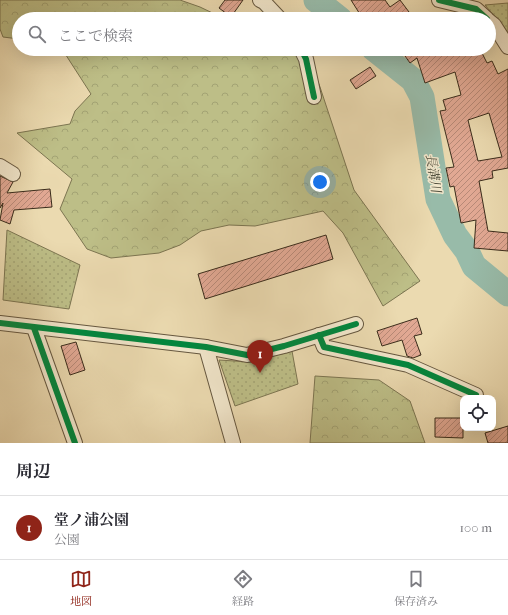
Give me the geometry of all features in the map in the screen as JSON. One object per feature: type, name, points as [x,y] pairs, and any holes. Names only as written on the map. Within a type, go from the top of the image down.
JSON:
[{"type":"street","points":[[260,0],[273,12]]},
{"type":"street","points":[[439,0],[476,9],[479,12]]},
{"type":"street","points":[[496,28],[508,47]]},
{"type":"street","points":[[304,56],[314,96]]},
{"type":"street","points":[[0,166],[13,174]]},
{"type":"street","points":[[0,323],[206,347],[248,355],[356,324]]},
{"type":"street","points":[[34,328],[75,443]]},
{"type":"street","points":[[319,335],[324,346],[408,365],[476,395]]},
{"type":"street","points":[[206,347],[233,443]]},
{"type":"green space","points":[[0,0],[180,0],[210,12],[12,12],[12,38],[3,37],[0,29]]},
{"type":"green space","points":[[508,3],[508,33],[496,18],[496,12],[491,12],[485,5]]},
{"type":"green space","points":[[67,56],[300,56],[319,84],[354,190],[420,281],[383,306],[343,233],[323,211],[255,226],[229,225],[201,231],[180,245],[159,253],[111,258],[87,249],[60,209],[72,179],[17,133],[70,124],[75,111],[91,94]]},
{"type":"green space","points":[[7,230],[80,265],[69,309],[3,300]]},
{"type":"green space","points":[[292,351],[298,384],[235,406],[219,360],[250,362]]},
{"type":"green space","points":[[315,376],[379,380],[410,401],[425,443],[310,443]]},
{"type":"building","points":[[225,0],[243,0],[235,12],[224,12],[219,8]]},
{"type":"building","points":[[351,0],[385,0],[390,7],[400,0],[409,12],[359,12]]},
{"type":"building","points":[[405,56],[484,56],[487,63],[492,61],[498,74],[508,69],[508,168],[492,171],[493,178],[479,181],[488,231],[508,233],[508,251],[474,248],[476,220],[461,223],[454,186],[450,187],[446,168],[454,167],[440,111],[446,110],[443,100],[461,95],[455,72],[425,83],[417,58],[410,63]],"holes":[[[489,113],[502,157],[478,161],[468,120]]]},
{"type":"building","points":[[370,67],[376,76],[356,89],[350,80]]},
{"type":"building","points":[[0,176],[13,182],[7,193],[50,189],[52,207],[14,210],[10,224],[0,220],[3,203],[0,208]]},
{"type":"building","points":[[326,235],[333,259],[205,299],[198,274]]},
{"type":"building","points":[[417,318],[422,334],[414,336],[421,355],[413,358],[407,356],[402,340],[382,346],[377,331]]},
{"type":"building","points":[[76,342],[85,370],[70,375],[61,346]]},
{"type":"building","points":[[435,418],[460,418],[460,431],[463,431],[463,438],[435,437]]},
{"type":"building","points":[[508,426],[508,443],[488,443],[485,433],[496,431],[496,430]]},
{"type":"waterway","name":"長溝川","points":[[316,0],[331,12]]},
{"type":"waterway","name":"長溝川","points":[[383,56],[413,80],[422,97],[438,199],[455,235],[467,251],[474,266],[508,294]]},
{"type":"cycle path","points":[[439,0],[476,9],[479,12]]},
{"type":"cycle path","points":[[304,56],[314,97]]},
{"type":"cycle path","points":[[0,323],[206,347],[247,355],[284,346],[356,324]]},
{"type":"cycle path","points":[[34,328],[75,443]]},
{"type":"cycle path","points":[[319,335],[324,347],[408,365],[476,395]]},
{"type":"place","name":"堂ノ浦公園","points":[[260,373]]}]
